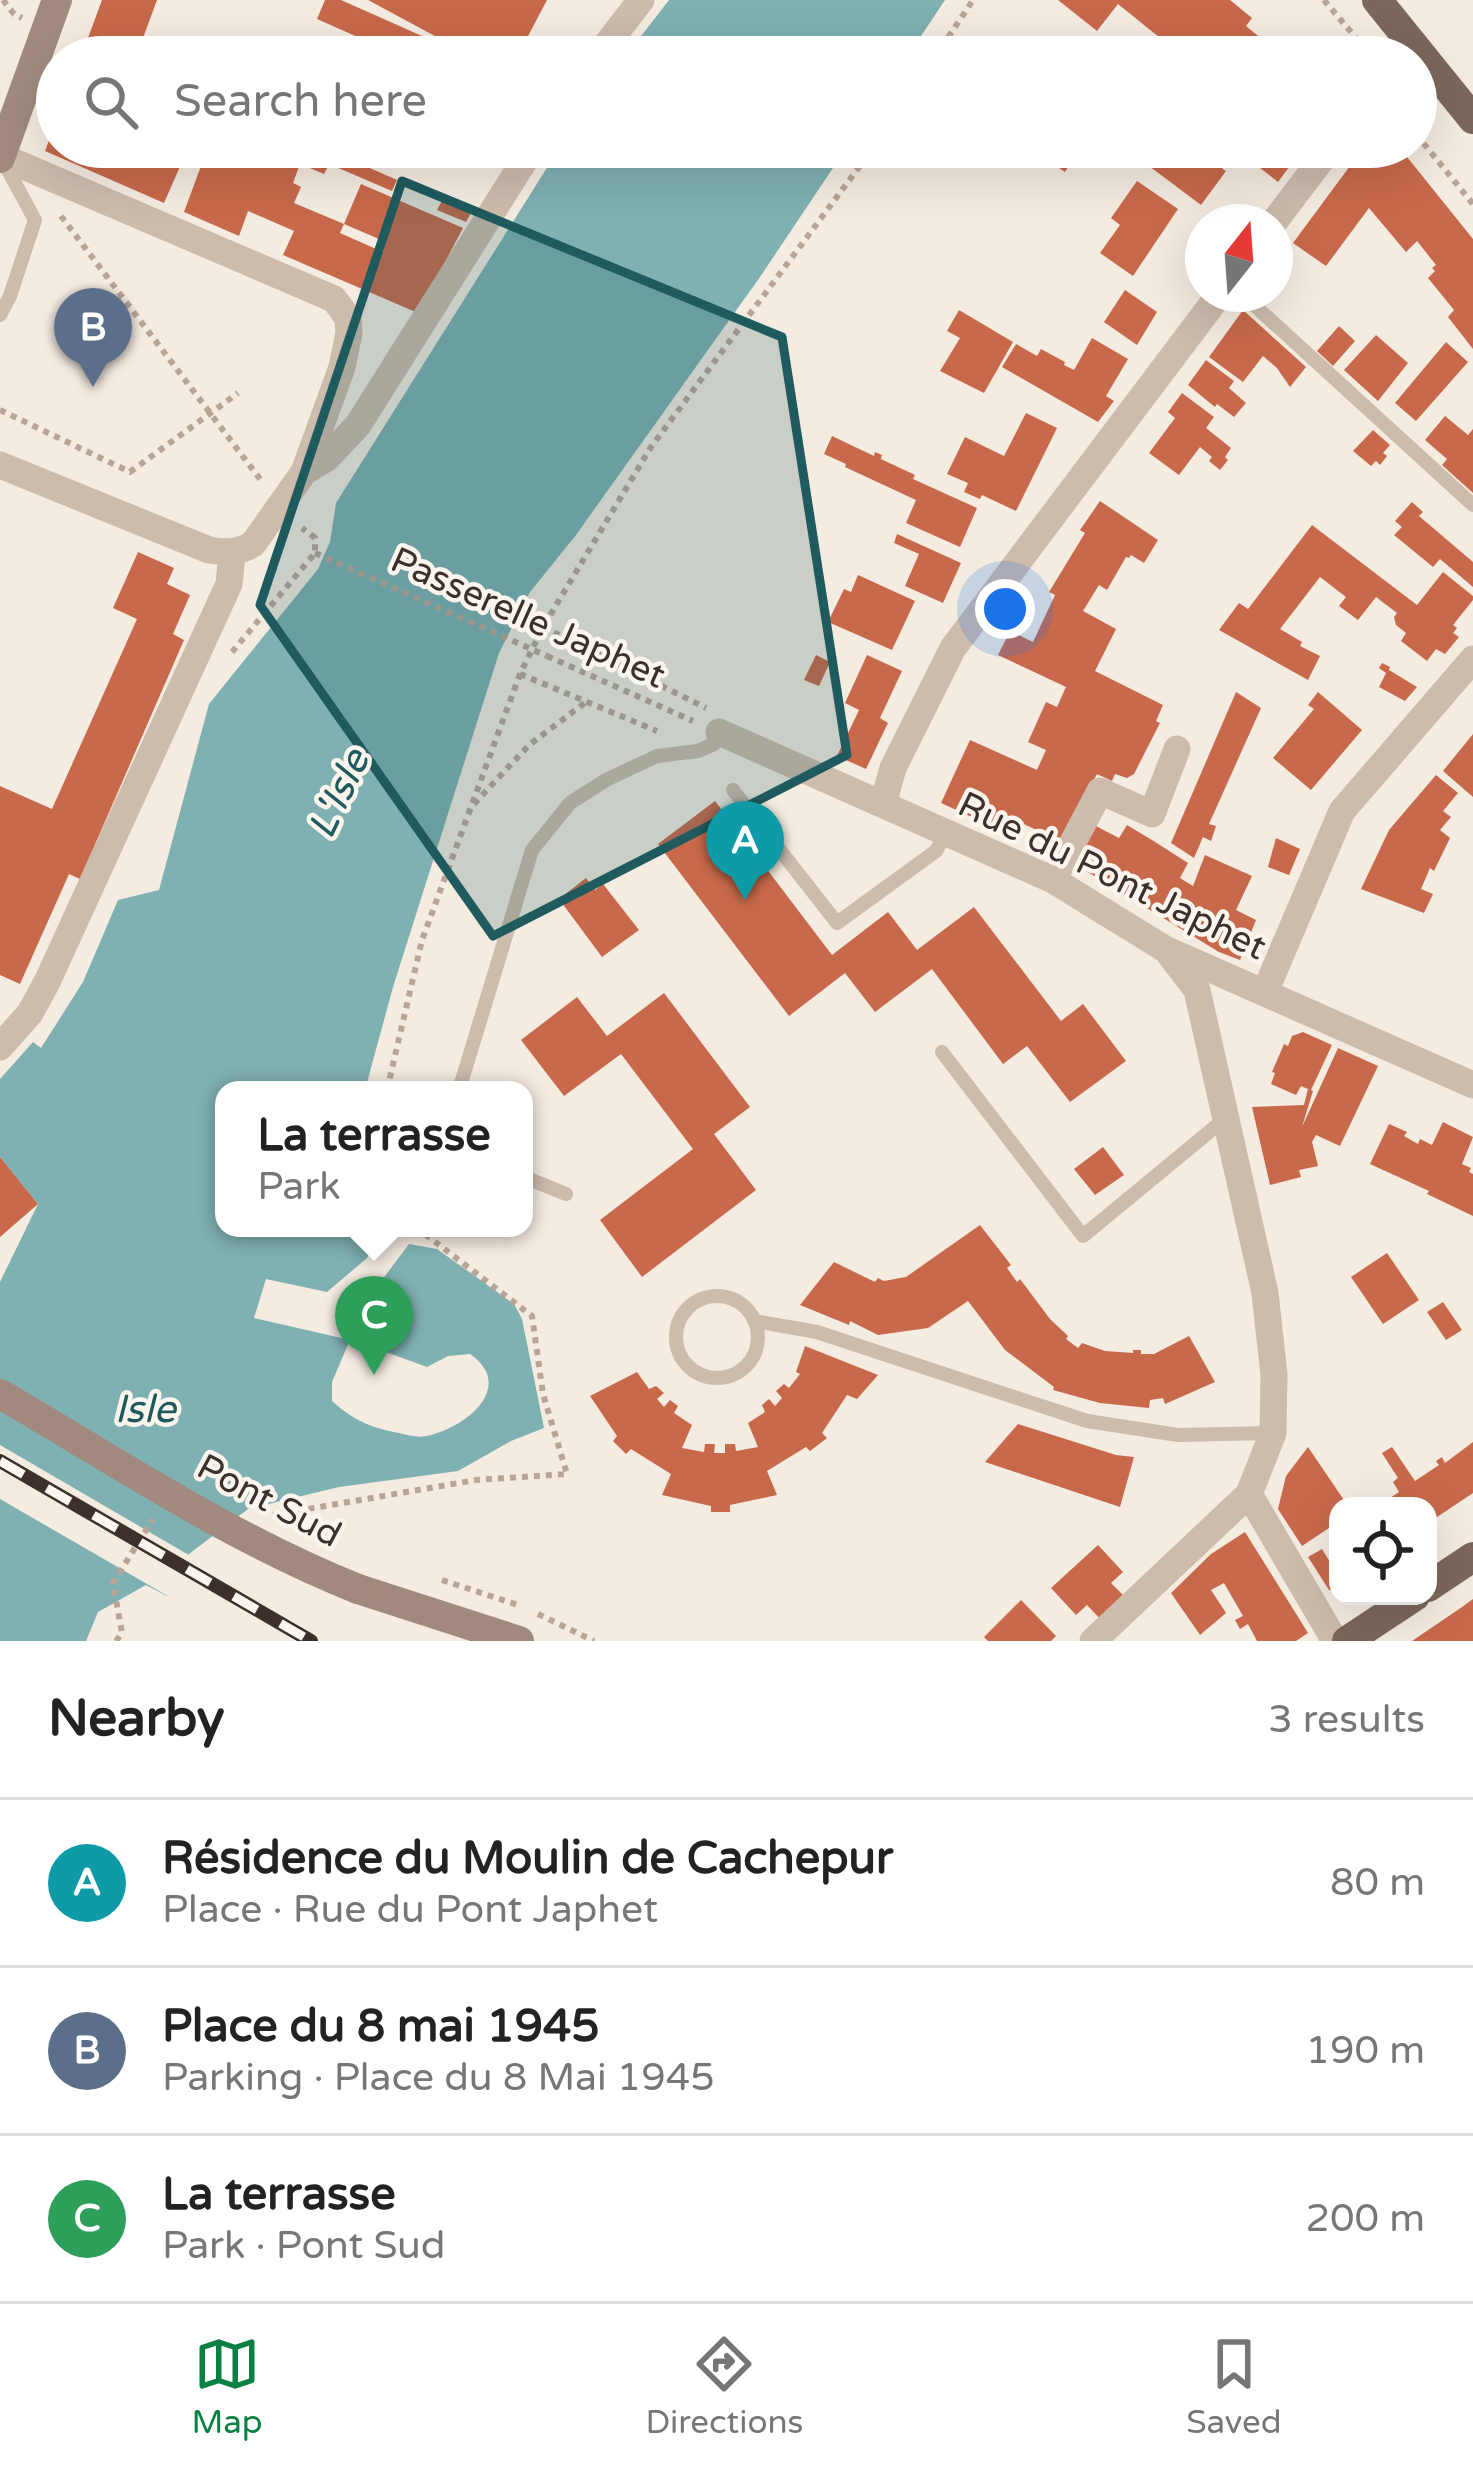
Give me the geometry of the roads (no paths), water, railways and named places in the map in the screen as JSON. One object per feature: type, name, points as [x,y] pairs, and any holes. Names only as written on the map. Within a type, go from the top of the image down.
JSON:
[{"type":"main road","points":[[44,36],[57,0]]},
{"type":"main road","points":[[1377,0],[1401,36]]},
{"type":"main road","points":[[0,157],[36,58]]},
{"type":"main road","points":[[1437,80],[1473,119]]},
{"type":"main road","name":"Pont Sud","points":[[0,1394],[261,1546],[358,1588],[519,1641]]},
{"type":"main road","points":[[1437,1581],[1473,1557]]},
{"type":"main road","points":[[1347,1641],[1401,1605]]},
{"type":"street","points":[[613,36],[640,0]]},
{"type":"street","points":[[0,157],[334,299],[348,318],[349,333],[342,367],[287,518],[232,554],[209,550],[0,465]]},
{"type":"street","points":[[304,472],[327,458],[358,425],[520,168]]},
{"type":"street","points":[[1288,204],[1315,168]]},
{"type":"street","points":[[883,804],[893,768],[953,648],[1206,312]]},
{"type":"street","points":[[0,1047],[30,1013],[47,982],[229,584],[232,554]]},
{"type":"street","points":[[1265,992],[1342,811],[1473,659]]},
{"type":"street","name":"Rue du Pont Japhet","points":[[708,741],[883,804],[946,832],[1053,880],[1165,949],[1473,1084]]},
{"type":"street","points":[[1053,880],[1100,791],[1151,814],[1177,749]]},
{"type":"street","points":[[1093,1641],[1249,1494],[1273,1433],[1274,1375],[1265,1293],[1226,1118],[1197,990],[1165,949]]},
{"type":"street","points":[[1249,1494],[1335,1641]]},
{"type":"lane","points":[[0,157],[35,220],[0,315]]},
{"type":"lane","points":[[1263,312],[1473,505]]},
{"type":"lane","points":[[462,1081],[532,850],[570,803],[606,780],[657,756],[708,741]]},
{"type":"lane","points":[[733,790],[836,923],[936,851],[946,832]]},
{"type":"lane","points":[[941,1052],[1083,1236],[1226,1118]]},
{"type":"lane","points":[[533,1181],[566,1194]]},
{"type":"lane","points":[[754,1321],[757,1347],[751,1360],[730,1376],[703,1375],[682,1358],[676,1333],[687,1309],[710,1297],[724,1297],[736,1301],[754,1321],[817,1332],[1087,1421],[1178,1435],[1273,1433]]},
{"type":"water","points":[[669,0],[945,0],[921,36],[641,36]]},
{"type":"water","name":"Isle","points":[[547,168],[833,168],[576,535],[530,592],[499,653],[367,1081],[215,1081],[215,1237],[378,1237],[367,1258],[327,1292],[266,1279],[254,1318],[350,1340],[332,1382],[332,1401],[371,1426],[424,1437],[470,1415],[487,1392],[483,1367],[470,1354],[448,1356],[427,1367],[386,1352],[393,1309],[382,1280],[409,1244],[437,1249],[514,1304],[522,1319],[544,1428],[458,1471],[339,1487],[248,1509],[189,1554],[167,1596],[146,1585],[98,1612],[86,1641],[0,1641],[0,1282],[38,1204],[0,1157],[0,1079],[33,1042],[41,1048],[83,982],[118,900],[159,890],[209,704],[318,569],[330,542],[336,503]]},
{"type":"railway","points":[[0,1461],[311,1641]]},
{"type":"place","name":"Place du 8 mai 1945","points":[[93,387]]},
{"type":"place","name":"Résidence du Moulin de Cachepur","points":[[745,900]]},
{"type":"place","name":"La terrasse","points":[[374,1375]]},
{"type":"water label","name":"L'Isle","points":[[339,794]]}]
